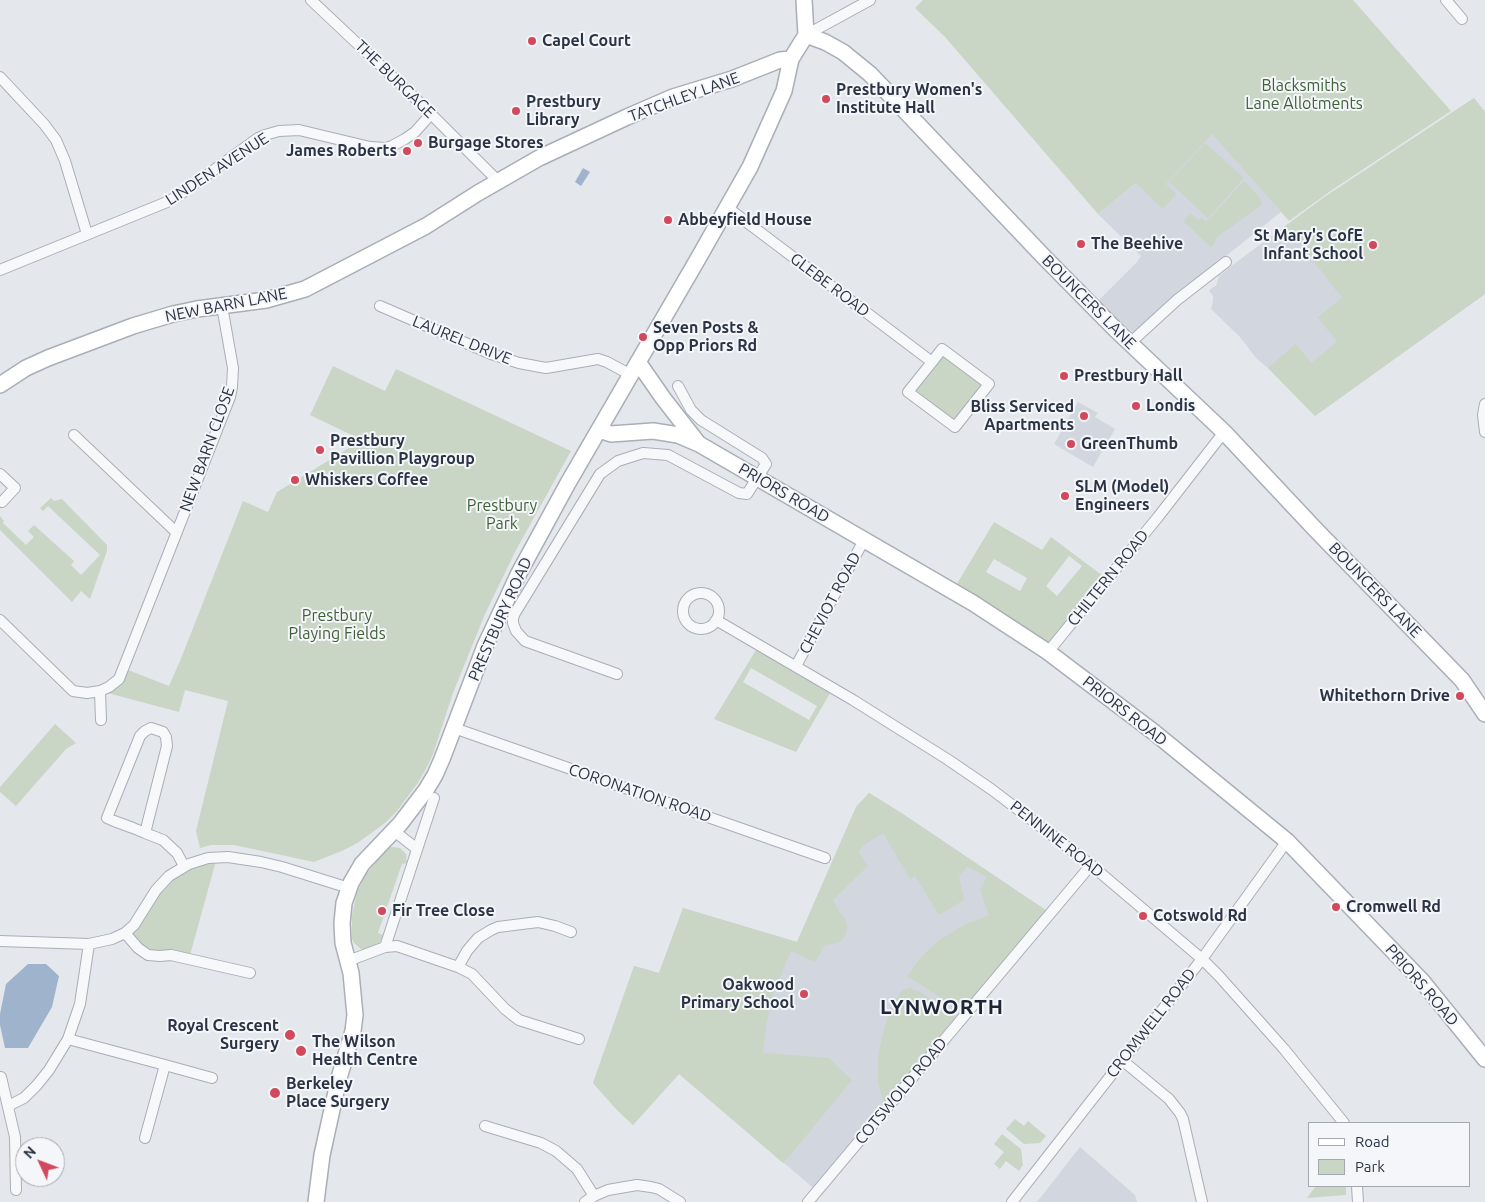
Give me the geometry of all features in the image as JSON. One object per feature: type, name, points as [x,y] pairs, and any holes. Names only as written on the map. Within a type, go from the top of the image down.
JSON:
[{"type":"main road","points":[[804,0],[806,35]]},
{"type":"main road","name":"BOUNCERS LANE","points":[[806,35],[825,42],[843,52],[870,74],[1025,238],[1130,343],[1224,432],[1462,680],[1484,712]]},
{"type":"main road","name":"PRESTBURY ROAD","points":[[316,1202],[322,1155],[339,1078],[356,1015],[352,973],[343,942],[343,908],[349,888],[362,864],[394,831],[435,775],[485,646],[519,573],[750,167],[787,82],[792,59],[806,35]]},
{"type":"main road","name":"TATCHLEY LANE","points":[[498,181],[548,154],[673,97],[732,79],[780,60],[792,59]]},
{"type":"main road","name":"NEW BARN LANE","points":[[1,382],[41,362],[132,326],[173,314],[277,298],[305,289],[426,226],[498,181]]},
{"type":"main road","name":"PRIORS ROAD","points":[[634,368],[663,398],[699,444]]},
{"type":"main road","name":"PRIORS ROAD","points":[[599,430],[611,434],[653,431],[683,437],[699,444],[973,603],[1048,652],[1155,733],[1286,842],[1422,981],[1485,1059]]},
{"type":"street","name":"THE BURGAGE","points":[[311,0],[431,114],[498,181]]},
{"type":"street","points":[[806,35],[870,0]]},
{"type":"street","points":[[1446,0],[1462,20]]},
{"type":"street","points":[[0,78],[44,124],[56,140],[66,161],[87,234]]},
{"type":"street","name":"LINDEN AVENUE","points":[[0,270],[178,196],[258,138],[272,132],[299,130],[370,147],[386,148],[405,139],[431,114]]},
{"type":"street","name":"GLEBE ROAD","points":[[728,208],[932,362]]},
{"type":"street","points":[[1130,343],[1177,300],[1226,262]]},
{"type":"street","name":"NEW BARN CLOSE","points":[[100,690],[109,687],[119,679],[230,397],[233,376],[232,359],[222,306]]},
{"type":"street","name":"LAUREL DRIVE","points":[[380,306],[491,354],[519,363],[546,368],[598,359],[634,368]]},
{"type":"street","points":[[942,349],[989,384],[955,427],[908,392],[932,362],[942,349]]},
{"type":"street","points":[[617,674],[525,641],[516,631],[513,623],[515,613],[600,474],[610,465],[626,457],[643,453],[651,452],[668,455],[739,493],[747,494],[766,464],[762,458],[701,420],[691,410],[678,386]]},
{"type":"street","points":[[1485,404],[1483,415],[1485,432]]},
{"type":"street","name":"CHILTERN ROAD","points":[[1048,652],[1158,517],[1224,432]]},
{"type":"street","name":"NEW BARN CLOSE","points":[[74,435],[176,532]]},
{"type":"street","points":[[0,474],[15,488],[2,502]]},
{"type":"street","name":"CHEVIOT ROAD","points":[[796,666],[864,540]]},
{"type":"street","points":[[0,620],[73,691],[87,692],[100,690],[101,720]]},
{"type":"street","name":"PENNINE ROAD","points":[[716,620],[796,666],[947,759],[991,789],[1091,865],[1202,959],[1219,976],[1284,1050],[1343,1122]]},
{"type":"street","points":[[145,833],[167,741],[163,732],[151,728],[140,736],[107,818],[114,821],[163,840],[173,848],[184,866]]},
{"type":"street","name":"CORONATION ROAD","points":[[454,728],[825,858]]},
{"type":"street","points":[[385,947],[434,798]]},
{"type":"street","points":[[394,831],[417,849]]},
{"type":"street","name":"CROMWELL ROAD","points":[[1012,1202],[1202,959],[1286,842]]},
{"type":"street","points":[[0,941],[88,944],[112,939],[125,933],[134,925],[162,883],[174,872],[184,866],[208,858],[228,857],[282,867],[349,888]]},
{"type":"street","name":"COTSWOLD ROAD","points":[[808,1202],[1091,865]]},
{"type":"street","points":[[458,967],[467,951],[478,938],[498,927],[538,922],[571,932]]},
{"type":"street","points":[[125,933],[138,948],[148,955],[160,956],[171,954],[250,974]]},
{"type":"street","points":[[8,1106],[24,1098],[37,1085],[49,1070],[68,1039],[80,1004],[88,944]]},
{"type":"street","points":[[348,961],[385,947],[397,946],[458,967],[472,974],[505,1009],[519,1020],[579,1039]]},
{"type":"street","points":[[68,1039],[212,1078]]},
{"type":"street","points":[[1122,1060],[1169,1099],[1180,1113],[1202,1202]]},
{"type":"street","points":[[145,1138],[165,1065]]},
{"type":"street","points":[[1,1076],[15,1137],[16,1190]]},
{"type":"street","points":[[485,1126],[541,1143],[556,1151],[577,1169],[590,1199],[620,1187],[643,1185],[659,1189],[680,1202]]},
{"type":"street","points":[[1358,1187],[1358,1202]]},
{"type":"shaded area","name":"St Mary's CofE Infant School","points":[[1474,98],[1485,112],[1485,294],[1315,416],[1256,358],[1240,337],[1211,309],[1213,296],[1209,291],[1216,286],[1219,276],[1323,198]]},
{"type":"shaded area","points":[[1206,126],[1281,212],[1176,296],[1134,333],[1096,303],[1141,256],[1098,214]]},
{"type":"shaded area","points":[[1078,402],[1098,413],[1095,417],[1115,429],[1093,467],[1054,444]]},
{"type":"shaded area","name":"Oakwood Primary School","points":[[869,793],[1050,913],[817,1191],[679,1074],[633,1125],[593,1083],[634,966],[659,973],[683,908],[797,942],[856,807]]},
{"type":"shaded area","points":[[1080,1147],[1135,1195],[1137,1202],[1037,1202]]},
{"type":"green space","name":"Blacksmiths Lane Allotments","points":[[923,0],[1353,0],[1451,111],[1289,221],[1212,134],[1166,184],[1176,194],[1163,209],[1136,183],[1098,214],[945,37],[915,8]]},
{"type":"green space","name":"St Mary's CofE Infant School","points":[[1474,98],[1485,112],[1485,294],[1315,416],[1268,368],[1296,344],[1311,363],[1337,342],[1318,317],[1342,298],[1295,237],[1284,227],[1323,198]]},
{"type":"green space","points":[[1205,143],[1244,178],[1208,218],[1169,182]]},
{"type":"green space","points":[[1244,181],[1260,198],[1262,205],[1221,234],[1212,247],[1210,246],[1184,222],[1190,213],[1198,220],[1201,218],[1206,222]]},
{"type":"green space","points":[[942,349],[989,384],[955,427],[908,392]]},
{"type":"green space","name":"Prestbury Playing Fields","points":[[333,366],[385,391],[396,369],[571,451],[516,550],[485,614],[453,693],[433,754],[426,769],[397,811],[385,823],[359,842],[314,862],[234,845],[211,845],[200,848],[196,831],[228,701],[185,690],[179,712],[100,691],[123,668],[169,686],[243,501],[268,512],[277,492],[362,440],[310,415]]},
{"type":"green space","points":[[51,498],[54,501],[62,499],[107,545],[107,551],[90,599],[81,591],[72,602],[0,530],[0,516],[4,521],[3,523],[26,545],[34,537],[28,531],[34,525],[74,561],[71,565],[81,575],[100,555],[48,506],[43,511],[40,508]]},
{"type":"green space","points":[[994,522],[1042,550],[1051,537],[1107,579],[1048,652],[952,592]],"holes":[[[1069,556],[1082,566],[1057,596],[1046,586]],[[994,559],[1027,578],[1020,591],[986,572]]]},
{"type":"green space","points":[[759,645],[833,688],[796,752],[714,719]],"holes":[[[751,668],[817,706],[809,720],[743,682]]]},
{"type":"green space","points":[[55,724],[76,743],[66,749],[16,806],[0,792],[0,787]]},
{"type":"green space","name":"Oakwood Primary School","points":[[869,793],[1050,913],[966,1014],[907,976],[921,957],[939,940],[964,925],[989,915],[980,890],[987,877],[967,866],[959,877],[964,900],[939,915],[915,876],[910,879],[883,833],[858,851],[868,866],[833,900],[847,925],[846,933],[841,941],[825,945],[815,962],[791,951],[771,1001],[763,1053],[829,1058],[852,1080],[792,1153],[783,1163],[679,1074],[633,1125],[593,1083],[634,966],[659,973],[683,908],[797,942],[856,807]]},
{"type":"green space","points":[[388,848],[400,848],[406,854],[407,863],[402,864],[378,933],[383,935],[380,942],[378,945],[365,950],[361,949],[352,939],[352,915],[357,892],[366,874]]},
{"type":"green space","points":[[217,857],[189,959],[138,948],[130,929],[169,876]]},
{"type":"green space","points":[[910,988],[920,992],[960,1020],[885,1110],[878,1081],[880,1046],[886,1022],[895,1002],[902,990]]},
{"type":"green space","points":[[1015,1119],[1024,1126],[1028,1121],[1046,1136],[1040,1143],[1024,1144],[1006,1129]]},
{"type":"green space","points":[[1002,1134],[1021,1149],[1023,1165],[1019,1171],[1006,1161],[1000,1169],[994,1164],[1004,1152],[994,1144]]},
{"type":"green space","points":[[1315,1187],[1346,1187],[1346,1195],[1307,1198]]},
{"type":"water","points":[[583,168],[590,172],[581,186],[575,182]]},
{"type":"water","points":[[28,964],[46,964],[59,976],[52,1007],[28,1048],[5,1048],[0,1025],[0,1014],[6,984]]},
{"type":"place","name":"Capel Court","points":[[532,41]]},
{"type":"place","name":"Prestbury Women's Institute Hall","points":[[826,99]]},
{"type":"place","name":"Prestbury Library","points":[[516,111]]},
{"type":"place","name":"Burgage Stores","points":[[418,143]]},
{"type":"place","name":"James Roberts","points":[[407,151]]},
{"type":"place","name":"Abbeyfield House","points":[[668,220]]},
{"type":"place","name":"The Beehive","points":[[1081,244]]},
{"type":"place","name":"St Mary's CofE Infant School","points":[[1373,245]]},
{"type":"place","name":"Seven Posts & Opp Priors Rd","points":[[643,337]]},
{"type":"place","name":"Prestbury Hall","points":[[1064,376]]},
{"type":"place","name":"Londis","points":[[1136,406]]},
{"type":"place","name":"Bliss Serviced Apartments","points":[[1084,416]]},
{"type":"place","name":"GreenThumb","points":[[1071,444]]},
{"type":"place","name":"Prestbury Pavillion Playgroup","points":[[320,450]]},
{"type":"place","name":"Whiskers Coffee","points":[[295,480]]},
{"type":"place","name":"SLM (Model) Engineers","points":[[1065,496]]},
{"type":"place","name":"Whitethorn Drive","points":[[1460,696]]},
{"type":"place","name":"Cromwell Rd","points":[[1336,907]]},
{"type":"place","name":"Fir Tree Close","points":[[382,911]]},
{"type":"place","name":"Cotswold Rd","points":[[1143,916]]},
{"type":"place","name":"Oakwood Primary School","points":[[804,994]]},
{"type":"place","name":"Royal Crescent Surgery","points":[[290,1035]]},
{"type":"place","name":"The Wilson Health Centre","points":[[301,1051]]},
{"type":"place","name":"Berkeley Place Surgery","points":[[275,1093]]},
{"type":"district","name":"LYNWORTH","points":[[942,1007]]},
{"type":"park label","name":"Prestbury Park","points":[[502,515]]}]
